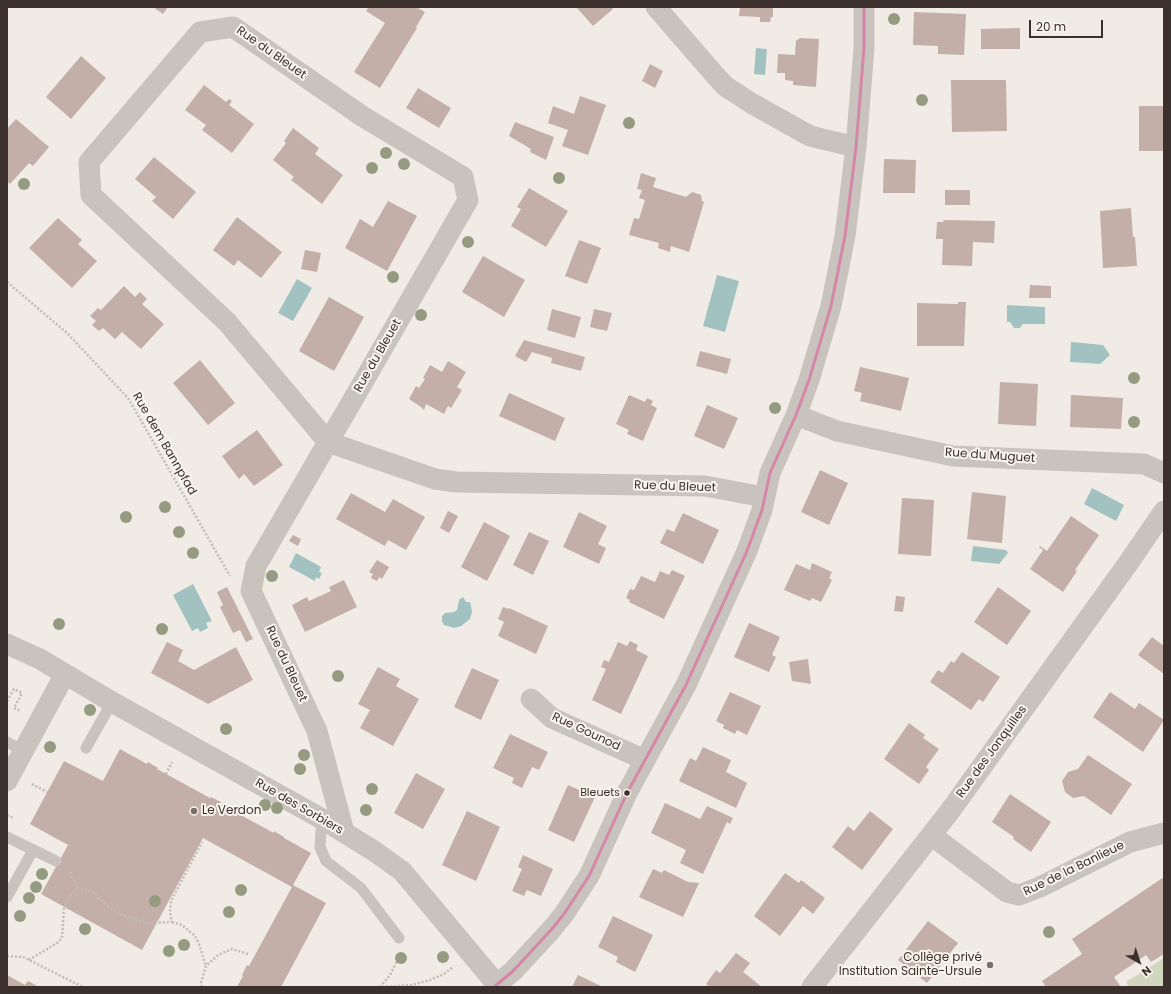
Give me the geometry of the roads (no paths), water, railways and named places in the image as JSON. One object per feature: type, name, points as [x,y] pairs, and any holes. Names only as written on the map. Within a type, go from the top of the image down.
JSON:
[{"type":"street","points":[[656,7],[725,86],[751,103],[810,136],[856,147]]},
{"type":"street","points":[[497,986],[536,948],[564,914],[589,876],[627,793],[686,685],[747,551],[762,510],[770,473],[810,380],[831,306],[845,236],[856,147],[864,48],[864,7]]},
{"type":"street","name":"Rue du Bleuet","points":[[344,832],[317,731],[251,591],[256,566],[328,442],[468,200],[462,177],[362,116],[233,27],[200,32],[89,162],[91,195],[228,322],[328,442],[435,479],[456,482],[705,486],[764,497]]},
{"type":"street","name":"Rue du Muguet","points":[[796,415],[837,432],[953,456],[1144,464],[1164,473]]},
{"type":"street","name":"Rue des Jonquilles","points":[[812,987],[964,792],[1164,511]]},
{"type":"street","name":"Rue des Sorbiers","points":[[7,644],[40,659],[112,702],[324,820],[374,851],[402,871],[497,986]]},
{"type":"street","points":[[7,781],[15,747],[65,674]]},
{"type":"street","name":"Rue Gounod","points":[[530,699],[552,718],[645,760]]},
{"type":"street","name":"Rue de la Banlieue","points":[[931,835],[1007,892],[1019,895],[1040,887],[1130,842],[1164,833]]},
{"type":"lane","points":[[86,748],[112,702]]},
{"type":"lane","points":[[324,820],[321,830],[320,847],[326,861],[362,888],[399,938]]},
{"type":"lane","points":[[7,837],[56,861]]},
{"type":"lane","points":[[7,897],[33,850]]},
{"type":"water","points":[[756,48],[767,49],[765,75],[754,74]]},
{"type":"water","points":[[717,275],[739,281],[725,332],[703,326]]},
{"type":"water","points":[[297,279],[312,288],[293,321],[278,313]]},
{"type":"water","points":[[1007,305],[1045,307],[1045,324],[1023,324],[1020,328],[1014,328],[1010,322],[1007,322]]},
{"type":"water","points":[[1071,342],[1103,345],[1110,355],[1100,364],[1070,362]]},
{"type":"water","points":[[1092,488],[1124,505],[1116,521],[1084,504]]},
{"type":"water","points":[[973,546],[1006,550],[1008,553],[999,564],[971,561]]},
{"type":"water","points":[[296,553],[321,567],[319,572],[322,573],[319,579],[316,577],[315,581],[289,567]]},
{"type":"water","points":[[193,584],[212,621],[206,623],[208,628],[200,632],[198,628],[192,631],[173,595]]},
{"type":"water","points":[[463,597],[466,602],[470,602],[472,612],[470,619],[461,626],[454,628],[444,625],[442,616],[445,613],[454,612],[457,610],[459,600]]},
{"type":"place","name":"Bleuets","points":[[627,793]]},
{"type":"place","name":"Le Verdon","points":[[194,811]]},
{"type":"place","name":"Collège privé Institution Sainte-Ursule","points":[[990,965]]}]
